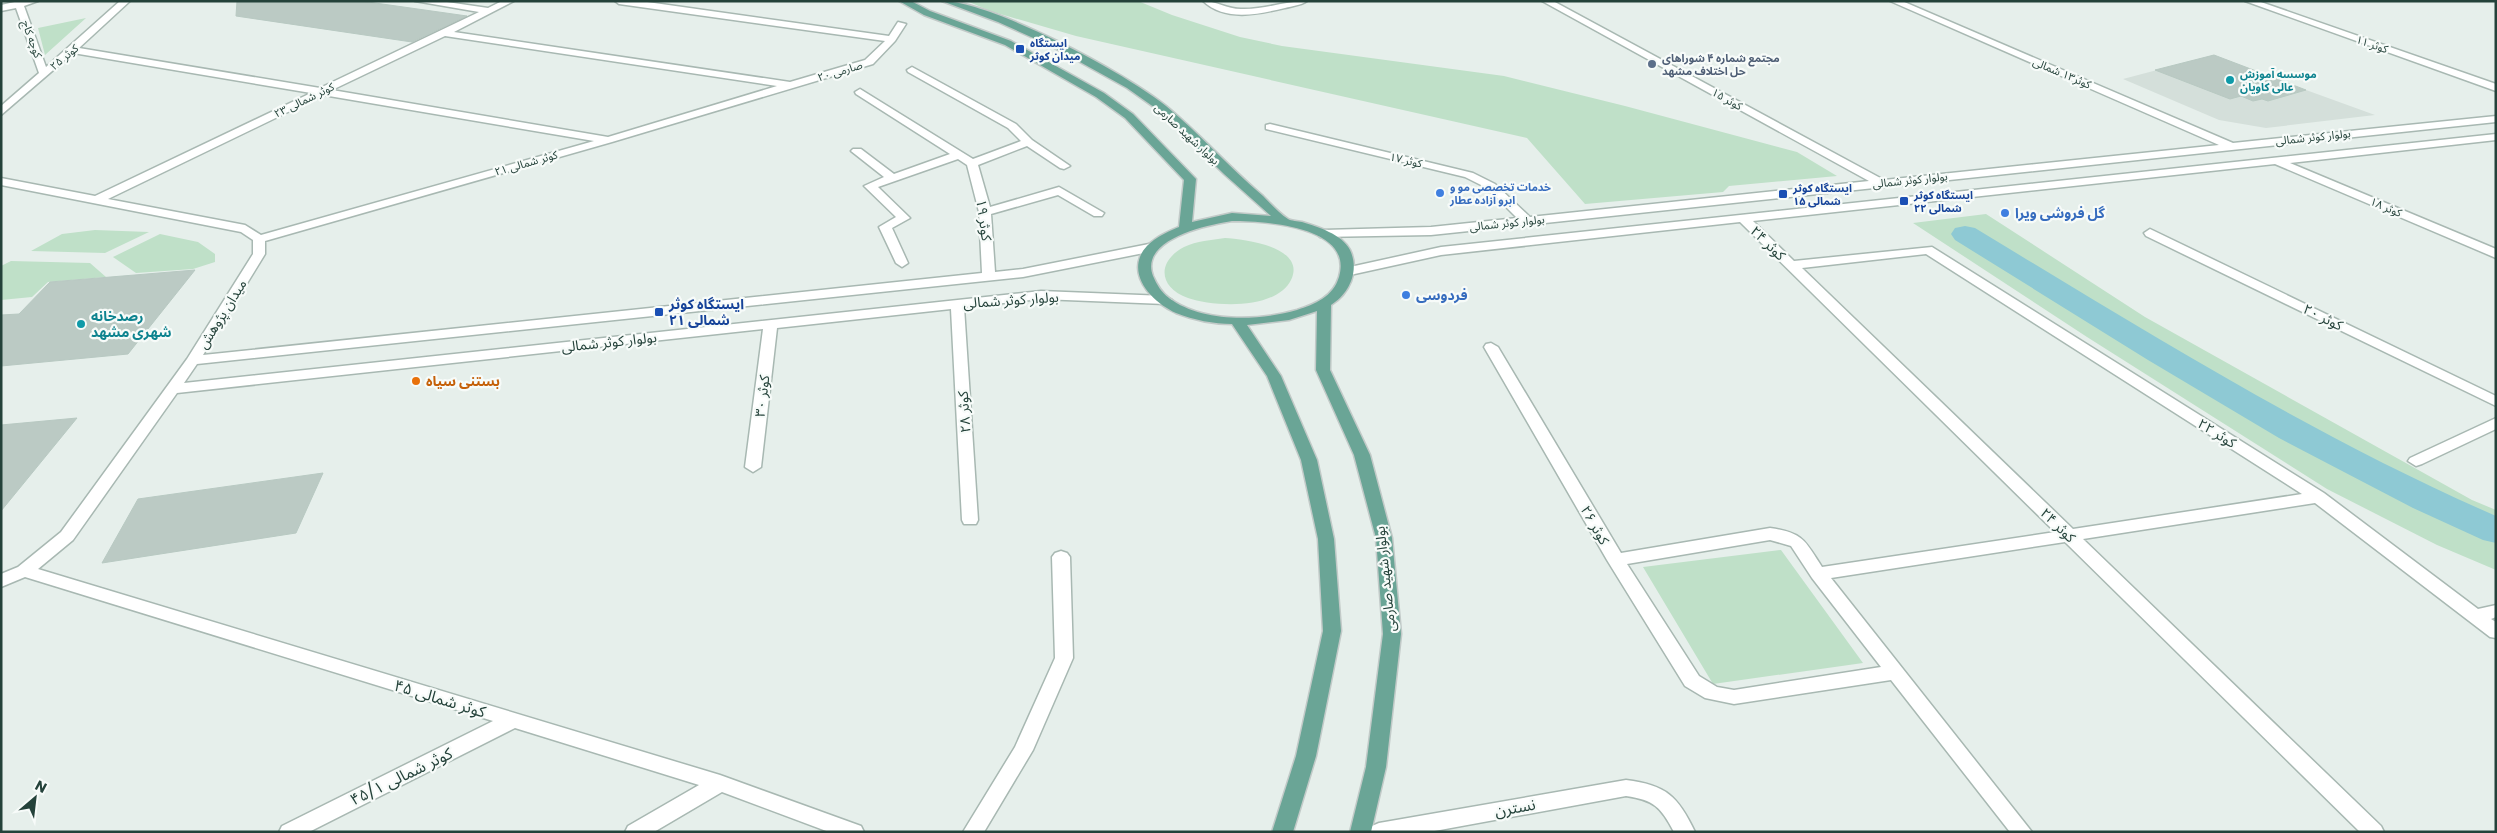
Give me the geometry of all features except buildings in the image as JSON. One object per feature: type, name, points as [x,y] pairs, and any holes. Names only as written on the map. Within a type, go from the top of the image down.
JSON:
[{"type":"main road","name":"بولوار شهید صارمی","points":[[903,1],[927,13],[1008,43],[1100,95],[1129,116],[1190,179],[1185,227]]},
{"type":"main road","name":"بولوار شهید صارمی","points":[[946,1],[1001,20],[1054,44],[1131,86],[1162,108],[1228,172],[1282,219]]},
{"type":"main road","points":[[1232,217],[1282,219],[1304,225],[1324,234],[1348,258],[1350,271],[1342,289],[1324,304],[1295,316],[1276,320],[1237,321],[1209,318],[1184,311],[1165,300],[1152,288],[1145,274],[1146,261],[1154,247],[1167,236],[1185,227],[1232,217]]},
{"type":"main road","name":"بولوار شهید صارمی","points":[[1324,304],[1323,370],[1362,455],[1384,538],[1392,634],[1376,767],[1360,832]]},
{"type":"main road","points":[[1237,321],[1274,376],[1309,460],[1326,539],[1332,631],[1306,756],[1282,832]]},
{"type":"street","points":[[1,8],[34,1]]},
{"type":"street","name":"کوثر ۲۵","points":[[1,112],[126,1]]},
{"type":"street","points":[[419,1],[490,11]]},
{"type":"street","name":"کوثر شمالی ۲۳","points":[[98,198],[510,1]]},
{"type":"street","points":[[619,1],[892,40]]},
{"type":"street","points":[[1207,1],[1226,12],[1238,13],[1302,1]]},
{"type":"street","name":"کوثر ۱۵","points":[[1546,1],[1881,183]]},
{"type":"street","name":"کوثر۱۳ شمالی","points":[[1894,1],[2230,145]]},
{"type":"street","name":"کوثر ۱۱","points":[[2249,1],[2496,88]]},
{"type":"street","name":"کوچه کاج","points":[[19,4],[44,74]]},
{"type":"street","name":"صارمی ۲۰","points":[[792,86],[869,62],[892,40],[901,24]]},
{"type":"street","points":[[443,33],[792,86]]},
{"type":"street","points":[[73,50],[608,140]]},
{"type":"street","points":[[912,70],[1012,126],[1028,142],[1064,166]]},
{"type":"street","name":"کوثر شمالی ۲۱","points":[[259,239],[792,86]]},
{"type":"street","points":[[860,92],[972,163],[1028,142]]},
{"type":"street","name":"بولوار کوثر شمالی","points":[[1324,234],[1431,231],[2230,145],[2496,119]]},
{"type":"street","name":"کوثر ۱۷","points":[[1270,127],[1469,175],[1491,186],[1527,221]]},
{"type":"street","name":"بولوار کوثر شمالی","points":[[1350,271],[1441,251],[2496,137]]},
{"type":"street","points":[[2474,139],[2496,148]]},
{"type":"street","points":[[857,151],[892,178]]},
{"type":"street","points":[[902,262],[884,227],[904,218],[870,186],[959,155]]},
{"type":"street","name":"کوثر ۱۸","points":[[2276,160],[2496,254]]},
{"type":"street","name":"کوثر ۱۹","points":[[972,163],[985,212],[989,277]]},
{"type":"street","points":[[1,181],[98,198],[181,218],[246,229],[259,239]]},
{"type":"street","points":[[985,212],[1058,191],[1098,213]]},
{"type":"street","name":"کوثر ۲۴","points":[[1743,218],[2374,832]]},
{"type":"street","name":"کوثر ۲۰","points":[[2150,233],[2496,402]]},
{"type":"street","name":"میدان پژوهش","points":[[1,581],[24,571],[66,536],[193,360],[259,254],[259,239]]},
{"type":"street","name":"بولوار کوثر شمالی","points":[[193,360],[989,277],[1023,273],[1154,247]]},
{"type":"street","name":"کوثر ۲۲","points":[[1791,265],[1928,250],[2318,497],[2496,632]]},
{"type":"street","name":"بولوار کوثر شمالی","points":[[172,389],[1041,295],[1165,300]]},
{"type":"street","name":"کوثر ۲۸","points":[[957,304],[970,520]]},
{"type":"street","name":"کوثر ۳۰","points":[[753,467],[770,325]]},
{"type":"street","name":"کوثر ۲۶","points":[[1491,347],[1616,560],[1692,680],[1712,693],[1734,697],[1895,672]]},
{"type":"street","points":[[2416,461],[2496,423]]},
{"type":"street","points":[[1818,574],[2318,497]]},
{"type":"street","points":[[1616,560],[1770,534],[1784,536],[1797,542],[1818,574],[2022,832]]},
{"type":"street","points":[[973,832],[1023,750],[1064,658],[1061,557]]},
{"type":"street","name":"کوثر شمالی ۴۵","points":[[24,571],[720,783],[854,832]]},
{"type":"street","points":[[2475,616],[2496,611]]},
{"type":"street","name":"کوثر شمالی ۴۵/۱","points":[[289,832],[513,720]]},
{"type":"street","points":[[635,832],[720,783]]},
{"type":"street","name":"نسترن","points":[[1379,832],[1626,788],[1651,790],[1670,805],[1685,832]]},
{"type":"shaded area","points":[[2214,55],[2375,115],[2266,128],[2219,120],[2123,79]]},
{"type":"green space","points":[[967,1],[1138,1],[1172,15],[1240,37],[1282,46],[1504,76],[1625,106],[1797,152],[1837,176],[1729,186],[1723,192],[1585,204],[1527,138],[1076,36],[990,11]]},
{"type":"green space","points":[[86,18],[45,55],[38,28]]},
{"type":"green space","points":[[1986,214],[2145,317],[2472,500],[2496,510],[2496,570],[2437,545],[2327,489],[2087,337],[1913,223]]},
{"type":"green space","points":[[95,230],[149,232],[105,253],[31,251],[62,234]]},
{"type":"green space","points":[[160,234],[198,242],[215,254],[215,262],[193,269],[136,273],[113,257]]},
{"type":"green space","points":[[1225,238],[1246,240],[1282,252],[1290,260],[1294,269],[1291,280],[1283,290],[1272,297],[1244,304],[1199,301],[1178,294],[1171,288],[1165,274],[1165,267],[1175,253],[1194,243]]},
{"type":"green space","points":[[11,261],[90,263],[106,277],[48,282],[32,297],[1,300],[1,266]]},
{"type":"green space","points":[[1781,550],[1863,663],[1713,684],[1643,567]]},
{"type":"waterway","points":[[1965,234],[2159,354],[2291,430],[2426,500],[2496,531]]},
{"type":"place","name":"ایستگاه میدان کوثر","points":[[1020,49]]},
{"type":"place","name":"مجتمع شماره ۴ شوراهای حل اختلاف مشهد","points":[[1652,64]]},
{"type":"place","name":"موسسه آموزش عالی کاویان","points":[[2230,80]]},
{"type":"place","name":"خدمات تخصصی مو و ابرو آزاده عطار","points":[[1440,193]]},
{"type":"place","name":"ایستگاه کوثر شمالی ۱۵","points":[[1783,194]]},
{"type":"place","name":"ایستگاه کوثر شمالی ۲۲","points":[[1904,201]]},
{"type":"place","name":"گل فروشی ویرا","points":[[2005,213]]},
{"type":"place","name":"فردوسی","points":[[1406,295]]},
{"type":"place","name":"ایستگاه کوثر شمالی ۲۱","points":[[659,312]]},
{"type":"place","name":"رصدخانه شهری مشهد","points":[[81,324]]},
{"type":"place","name":"بستنی سیاه","points":[[416,381]]}]
